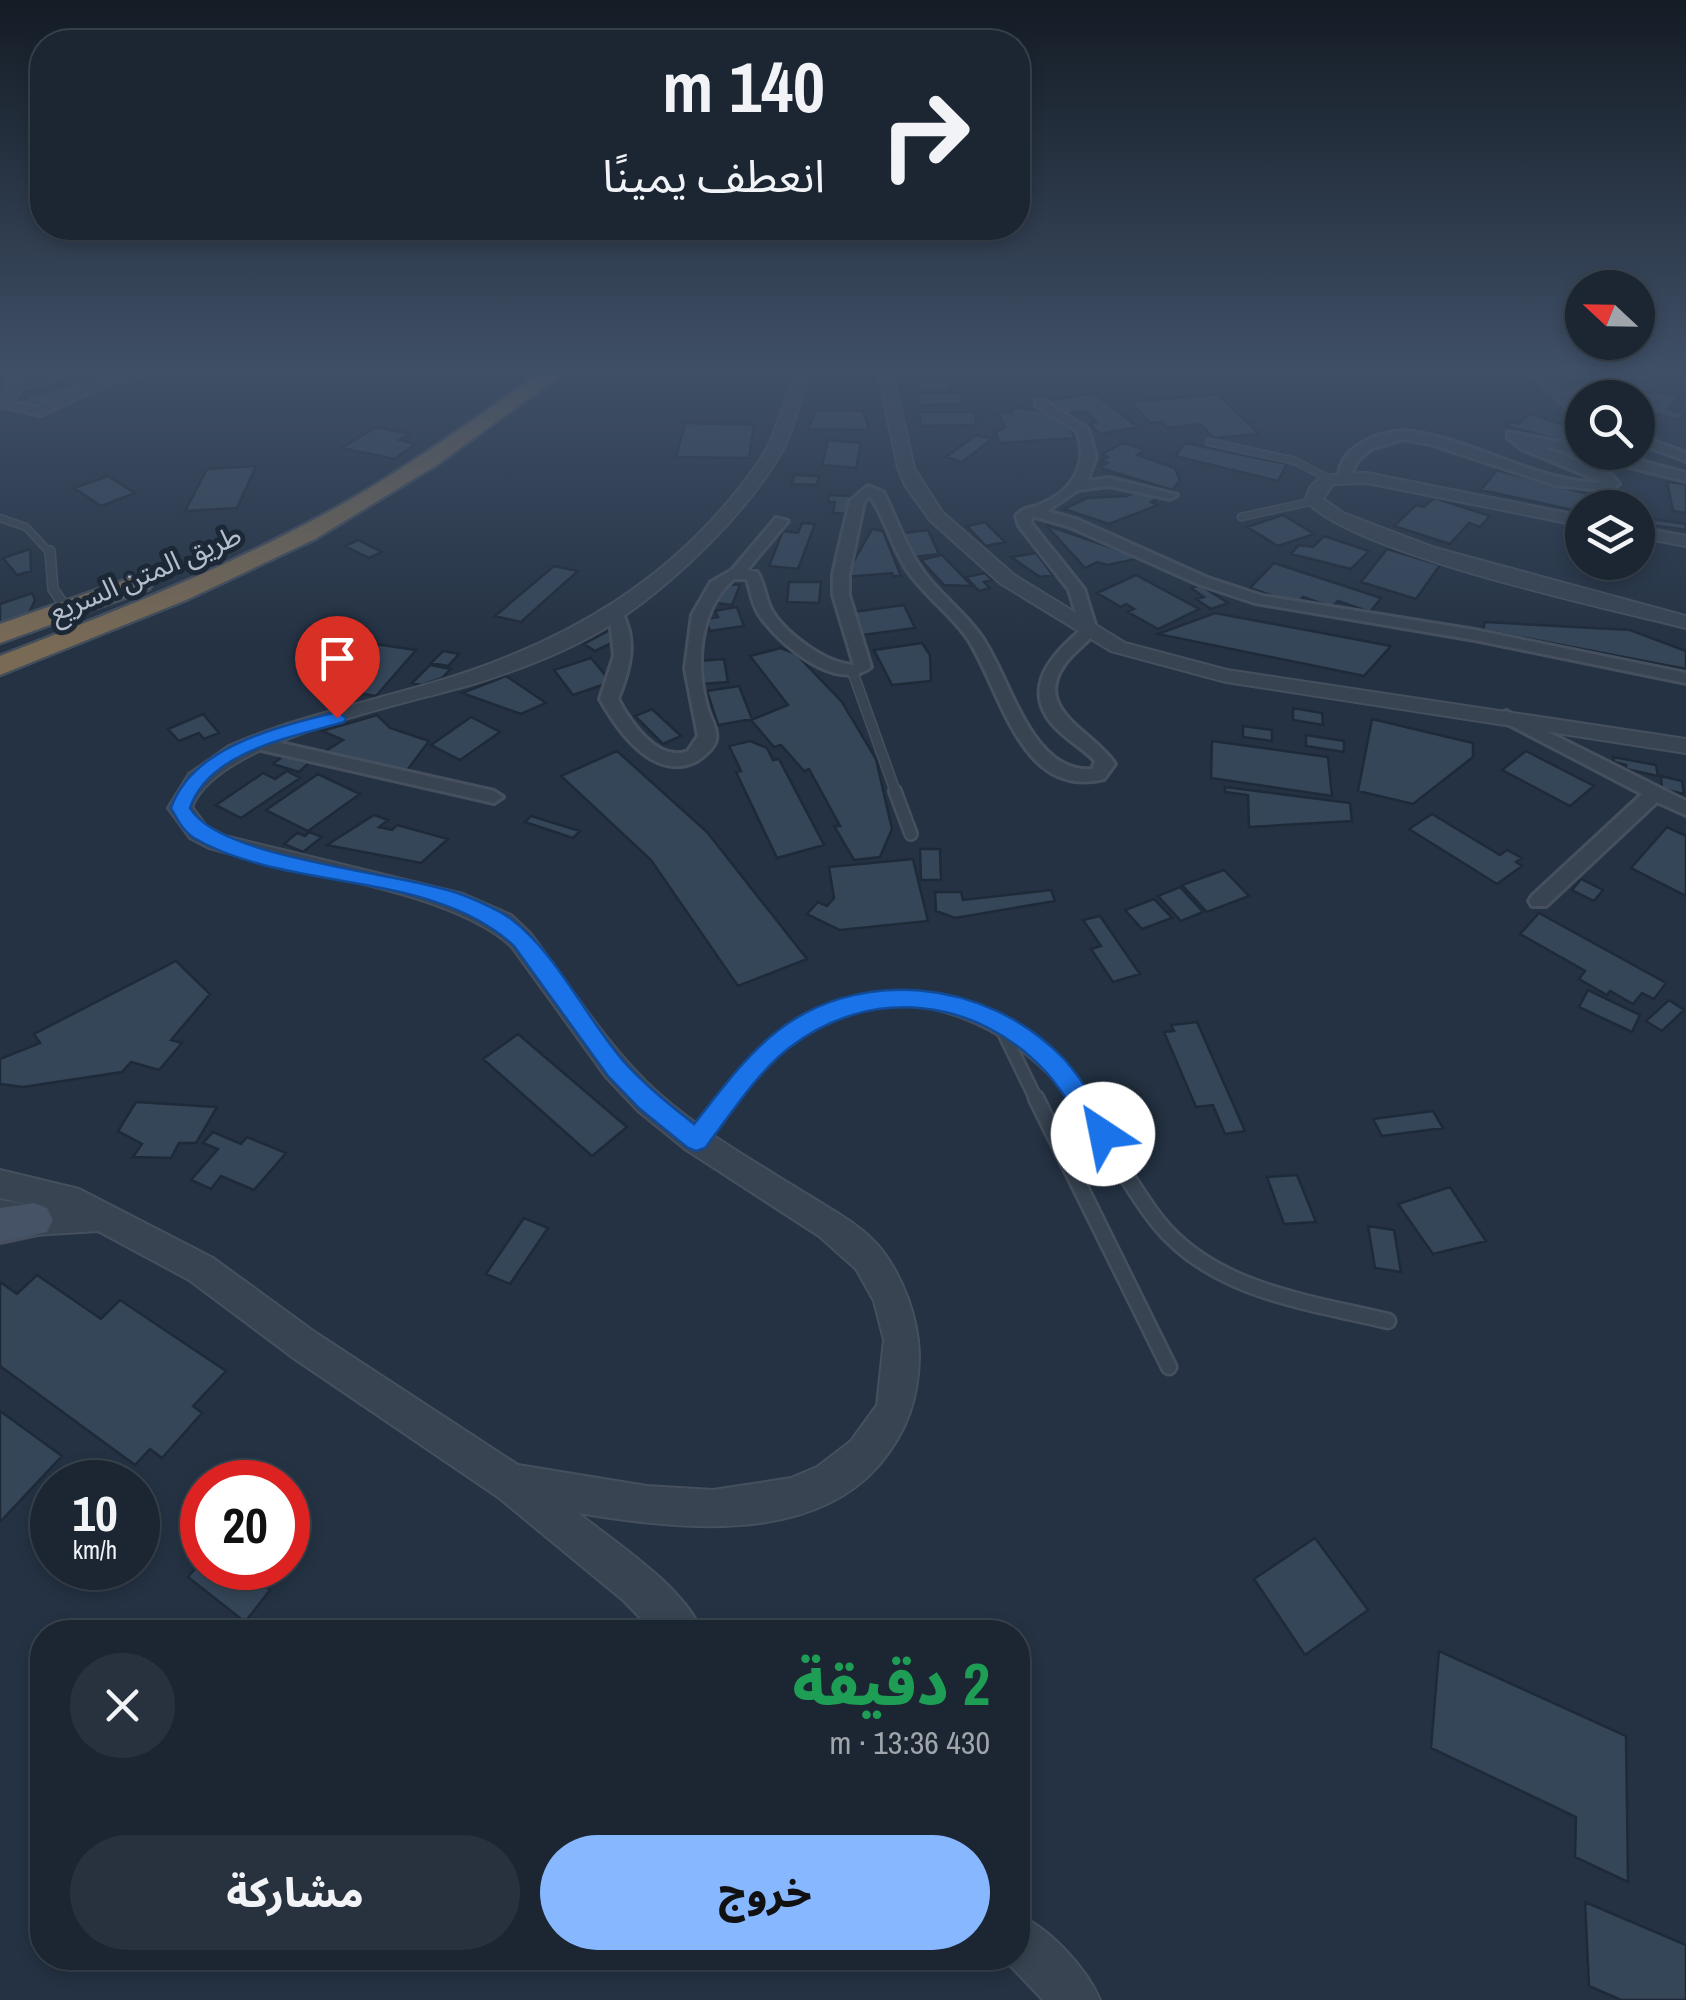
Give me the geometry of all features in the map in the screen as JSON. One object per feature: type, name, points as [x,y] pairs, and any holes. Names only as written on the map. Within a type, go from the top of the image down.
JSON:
[{"type":"highway","name":"طريق المتن السريع","points":[[0,650],[244,552],[362,486],[401,459]]},
{"type":"highway","name":"طريق المتن السريع","points":[[0,666],[210,580],[346,512],[430,459]]},
{"type":"highway","points":[[0,634],[177,570],[362,486]]},
{"type":"street","points":[[511,1483],[647,1504],[714,1509],[794,1498],[830,1480],[864,1454],[894,1412],[901,1372],[901,1340],[890,1297],[868,1258],[770,1184],[696,1140],[648,1102],[616,1070],[521,940],[502,922],[454,900],[245,851],[198,832],[180,808],[186,791],[223,759],[254,743],[494,669],[615,614],[677,560],[769,459]]},
{"type":"street","points":[[904,459],[913,485],[936,516],[1007,578],[1089,631],[1140,655],[1208,672],[1686,746]]},
{"type":"street","points":[[1079,486],[1088,470],[1088,459]]},
{"type":"street","points":[[1352,459],[1337,478],[1315,492],[1314,502],[1330,516],[1392,540],[1686,625]]},
{"type":"street","points":[[1488,459],[1516,469],[1609,487],[1612,484],[1587,470]]},
{"type":"street","points":[[1655,468],[1686,476]]},
{"type":"street","points":[[1337,478],[1414,485],[1565,517]]},
{"type":"street","points":[[1089,631],[1076,589],[1024,523],[1025,513],[1037,511],[1079,486],[1109,482],[1170,495]]},
{"type":"street","points":[[738,572],[752,575],[765,612],[788,635],[836,668],[853,673],[864,662],[841,595],[840,574],[857,500],[868,490],[878,495],[914,568],[976,638],[1010,709],[1037,751],[1055,768],[1080,777],[1097,775],[1106,764],[1062,725],[1044,697],[1052,666],[1089,631]]},
{"type":"street","points":[[1037,511],[1113,538],[1217,586],[1260,600],[1474,636],[1686,678]]},
{"type":"street","points":[[615,614],[622,630],[624,652],[609,699],[613,707],[648,750],[672,761],[688,758],[705,746],[709,736],[698,705],[693,664],[701,612],[716,584],[738,572],[781,521]]},
{"type":"street","points":[[1655,535],[1686,541]]},
{"type":"street","points":[[1506,716],[1686,809]]},
{"type":"street","points":[[254,743],[494,797]]},
{"type":"street","points":[[1539,900],[1655,793]]},
{"type":"street","points":[[0,1184],[68,1199],[201,1268],[319,1355],[511,1483],[638,1588],[670,1620]]},
{"type":"street","points":[[11,1220],[97,1217]]},
{"type":"street","points":[[1030,1952],[1076,2000]]},
{"type":"lane","points":[[1288,459],[1337,478]]},
{"type":"lane","points":[[1242,517],[1314,502]]},
{"type":"lane","points":[[0,518],[26,527],[51,552],[48,575],[58,601],[66,608]]},
{"type":"lane","points":[[853,673],[911,834]]},
{"type":"lane","points":[[696,1140],[756,1064],[782,1040],[836,1010],[890,997],[928,998],[967,1008],[999,1023],[1054,1064],[1166,1233],[1193,1256],[1274,1292],[1388,1322]]},
{"type":"lane","points":[[999,1023],[1169,1366]]},
{"type":"building","points":[[823,459],[858,459],[856,468],[822,465]]},
{"type":"building","points":[[1150,459],[1175,468],[1180,481],[1172,490],[1103,469],[1101,466],[1107,463],[1101,461]]},
{"type":"building","points":[[1189,459],[1264,459],[1287,464],[1278,481]]},
{"type":"building","points":[[256,466],[237,508],[185,511],[207,469]]},
{"type":"building","points":[[1497,470],[1573,490],[1565,490],[1565,508],[1481,490]]},
{"type":"building","points":[[794,475],[819,476],[817,485],[792,484]]},
{"type":"building","points":[[108,476],[135,493],[101,506],[74,488]]},
{"type":"building","points":[[1667,482],[1686,484],[1686,513],[1673,511]]},
{"type":"building","points":[[1135,492],[1158,498],[1151,502],[1158,505],[1109,524],[1064,509],[1087,498]]},
{"type":"building","points":[[829,495],[851,496],[848,514],[833,513],[835,502],[828,502]]},
{"type":"building","points":[[1434,498],[1490,516],[1480,527],[1469,523],[1450,544],[1394,526],[1416,505],[1424,507]]},
{"type":"building","points":[[1283,515],[1314,534],[1278,546],[1247,527]]},
{"type":"building","points":[[1655,519],[1686,524],[1686,530],[1655,525]]},
{"type":"building","points":[[985,522],[1005,542],[986,546],[967,526]]},
{"type":"building","points":[[802,523],[815,524],[798,569],[769,566],[783,531],[798,533]]},
{"type":"building","points":[[1046,525],[1141,558],[1107,565],[1097,562],[1085,568]]},
{"type":"building","points":[[872,529],[883,531],[901,576],[892,573],[845,577]]},
{"type":"building","points":[[928,530],[939,554],[915,557],[903,533]]},
{"type":"building","points":[[1324,536],[1369,551],[1351,569],[1291,554],[1299,545],[1313,547]]},
{"type":"building","points":[[358,540],[382,552],[369,558],[345,546]]},
{"type":"building","points":[[30,549],[31,571],[17,575],[3,558]]},
{"type":"building","points":[[1387,549],[1440,565],[1416,599],[1361,582]]},
{"type":"building","points":[[1036,553],[1053,575],[1040,577],[1011,557]]},
{"type":"building","points":[[942,555],[972,586],[944,585],[921,560]]},
{"type":"building","points":[[1274,563],[1381,598],[1370,612],[1338,601],[1332,607],[1303,597],[1297,604],[1250,588]]},
{"type":"building","points":[[554,566],[578,571],[521,622],[495,616]]},
{"type":"building","points":[[985,573],[992,580],[984,582],[990,588],[979,591],[966,577]]},
{"type":"building","points":[[1136,575],[1199,609],[1158,629],[1128,612],[1134,609],[1126,604],[1121,607],[1097,593]]},
{"type":"building","points":[[789,582],[821,582],[819,603],[787,602]]},
{"type":"building","points":[[724,584],[740,585],[732,605],[716,603]]},
{"type":"building","points":[[1200,585],[1228,603],[1211,609],[1196,599],[1204,597],[1191,588]]},
{"type":"building","points":[[32,593],[35,600],[27,617],[0,626],[0,604]]},
{"type":"building","points":[[904,605],[915,628],[863,635],[853,612]]},
{"type":"building","points":[[737,607],[744,626],[710,631],[705,619],[718,617],[715,611]]},
{"type":"building","points":[[1215,613],[1391,646],[1364,676],[1158,634]]},
{"type":"building","points":[[1485,622],[1630,630],[1686,651],[1686,669],[1483,630]]},
{"type":"building","points":[[608,631],[620,639],[595,651],[584,644]]},
{"type":"building","points":[[361,642],[416,650],[376,696],[311,686],[337,658]]},
{"type":"building","points":[[922,643],[930,655],[931,681],[892,685],[874,650]]},
{"type":"building","points":[[781,648],[796,654],[842,702],[876,759],[892,829],[880,857],[854,860],[809,769],[804,771],[781,745],[774,747],[751,720],[788,705],[750,656]]},
{"type":"building","points":[[443,651],[459,654],[448,666],[431,663]]},
{"type":"building","points":[[591,658],[611,682],[573,695],[554,670]]},
{"type":"building","points":[[724,659],[728,682],[701,684],[697,661]]},
{"type":"building","points":[[430,665],[451,669],[442,678],[422,685],[412,683]]},
{"type":"building","points":[[506,676],[546,703],[521,714],[462,693]]},
{"type":"building","points":[[739,686],[752,719],[718,725],[707,691]]},
{"type":"building","points":[[1293,708],[1322,713],[1323,725],[1293,720]]},
{"type":"building","points":[[652,709],[681,736],[663,744],[635,716]]},
{"type":"building","points":[[203,714],[219,733],[204,739],[199,733],[179,741],[168,729]]},
{"type":"building","points":[[377,715],[390,728],[429,741],[405,773],[324,752],[343,740],[322,731]]},
{"type":"building","points":[[471,717],[500,732],[460,760],[431,745]]},
{"type":"building","points":[[1372,719],[1473,743],[1473,757],[1413,804],[1358,791]]},
{"type":"building","points":[[1243,726],[1272,730],[1272,741],[1243,737]]},
{"type":"building","points":[[1306,735],[1344,741],[1344,752],[1306,746]]},
{"type":"building","points":[[750,741],[767,748],[773,760],[779,759],[824,845],[777,858],[736,772],[741,771],[729,746]]},
{"type":"building","points":[[1212,741],[1328,757],[1332,796],[1211,778]]},
{"type":"building","points":[[617,751],[707,832],[807,959],[738,986],[651,860],[561,776]]},
{"type":"building","points":[[1526,751],[1594,786],[1570,806],[1502,770]]},
{"type":"building","points":[[283,756],[309,763],[299,772],[273,764]]},
{"type":"building","points":[[1613,757],[1656,765],[1658,776],[1626,769]]},
{"type":"building","points":[[287,771],[300,778],[241,818],[216,805],[263,773],[275,779]]},
{"type":"building","points":[[318,774],[360,794],[308,831],[266,810]]},
{"type":"building","points":[[1661,776],[1682,781],[1684,794],[1662,789]]},
{"type":"building","points":[[1225,787],[1350,803],[1352,821],[1249,827],[1248,795],[1225,792]]},
{"type":"building","points":[[1432,814],[1500,855],[1507,850],[1522,858],[1516,862],[1522,866],[1497,884],[1409,829]]},
{"type":"building","points":[[374,815],[388,820],[379,827],[392,830],[397,825],[448,839],[421,863],[327,845]]},
{"type":"building","points":[[531,816],[580,831],[573,838],[525,822]]},
{"type":"building","points":[[1667,827],[1686,836],[1686,896],[1631,868]]},
{"type":"building","points":[[309,832],[322,837],[303,852],[284,844],[297,833],[305,836]]},
{"type":"building","points":[[920,849],[940,849],[941,880],[921,880]]},
{"type":"building","points":[[913,859],[928,921],[840,930],[807,914],[818,902],[827,906],[834,898],[829,867]]},
{"type":"building","points":[[1224,870],[1249,896],[1207,912],[1182,885]]},
{"type":"building","points":[[1581,879],[1603,890],[1594,901],[1572,890]]},
{"type":"building","points":[[1180,887],[1203,912],[1181,921],[1158,896]]},
{"type":"building","points":[[1051,890],[1055,901],[955,918],[936,911],[935,892],[961,892],[963,900]]},
{"type":"building","points":[[1154,899],[1172,918],[1142,929],[1125,910]]},
{"type":"building","points":[[1539,913],[1666,983],[1654,999],[1642,993],[1633,1004],[1610,991],[1607,995],[1579,979],[1585,971],[1520,934]]},
{"type":"building","points":[[1100,916],[1140,974],[1113,982],[1091,949],[1101,946],[1083,920]]},
{"type":"building","points":[[176,961],[210,994],[171,1040],[182,1043],[159,1070],[131,1062],[122,1072],[23,1087],[0,1084],[0,1059],[40,1043],[34,1034]]},
{"type":"building","points":[[1588,990],[1640,1015],[1632,1032],[1579,1007]]},
{"type":"building","points":[[1669,1000],[1684,1010],[1662,1031],[1646,1021]]},
{"type":"building","points":[[1197,1022],[1245,1131],[1225,1134],[1213,1105],[1196,1107],[1164,1032],[1174,1031],[1171,1025]]},
{"type":"building","points":[[518,1034],[627,1127],[592,1156],[483,1059]]},
{"type":"building","points":[[136,1102],[217,1107],[196,1143],[179,1143],[171,1158],[133,1157],[142,1144],[118,1131]]},
{"type":"building","points":[[1433,1111],[1443,1128],[1382,1136],[1373,1119]]},
{"type":"building","points":[[213,1132],[241,1144],[247,1137],[286,1153],[254,1190],[221,1176],[211,1189],[191,1180],[218,1149],[203,1143]]},
{"type":"building","points":[[1297,1175],[1316,1222],[1284,1224],[1267,1177]]},
{"type":"building","points":[[1450,1187],[1486,1241],[1433,1254],[1398,1204]]},
{"type":"building","points":[[524,1218],[548,1228],[510,1284],[486,1274]]},
{"type":"building","points":[[1368,1226],[1394,1230],[1401,1272],[1375,1268]]},
{"type":"building","points":[[37,1275],[101,1319],[120,1300],[226,1371],[193,1406],[202,1413],[162,1458],[150,1449],[140,1460],[128,1460],[0,1366],[0,1282],[17,1294]]},
{"type":"building","points":[[0,1411],[62,1456],[58,1460],[30,1460],[30,1490],[0,1520]]},
{"type":"building","points":[[1315,1538],[1368,1610],[1305,1655],[1254,1579]]},
{"type":"building","points":[[204,1590],[270,1590],[247,1620]]},
{"type":"building","points":[[1439,1651],[1626,1736],[1628,1882],[1575,1857],[1576,1817],[1431,1748]]},
{"type":"building","points":[[1585,1902],[1686,1945],[1686,2000],[1621,2000],[1589,1986]]},
{"type":"route","points":[[337,718],[254,743],[223,759],[186,791],[180,808],[186,818],[198,832],[245,851],[454,900],[502,922],[521,940],[616,1070],[648,1102],[696,1140],[756,1064],[782,1040],[836,1010],[890,997],[928,998],[967,1008],[999,1023],[1054,1064],[1103,1134]]}]
